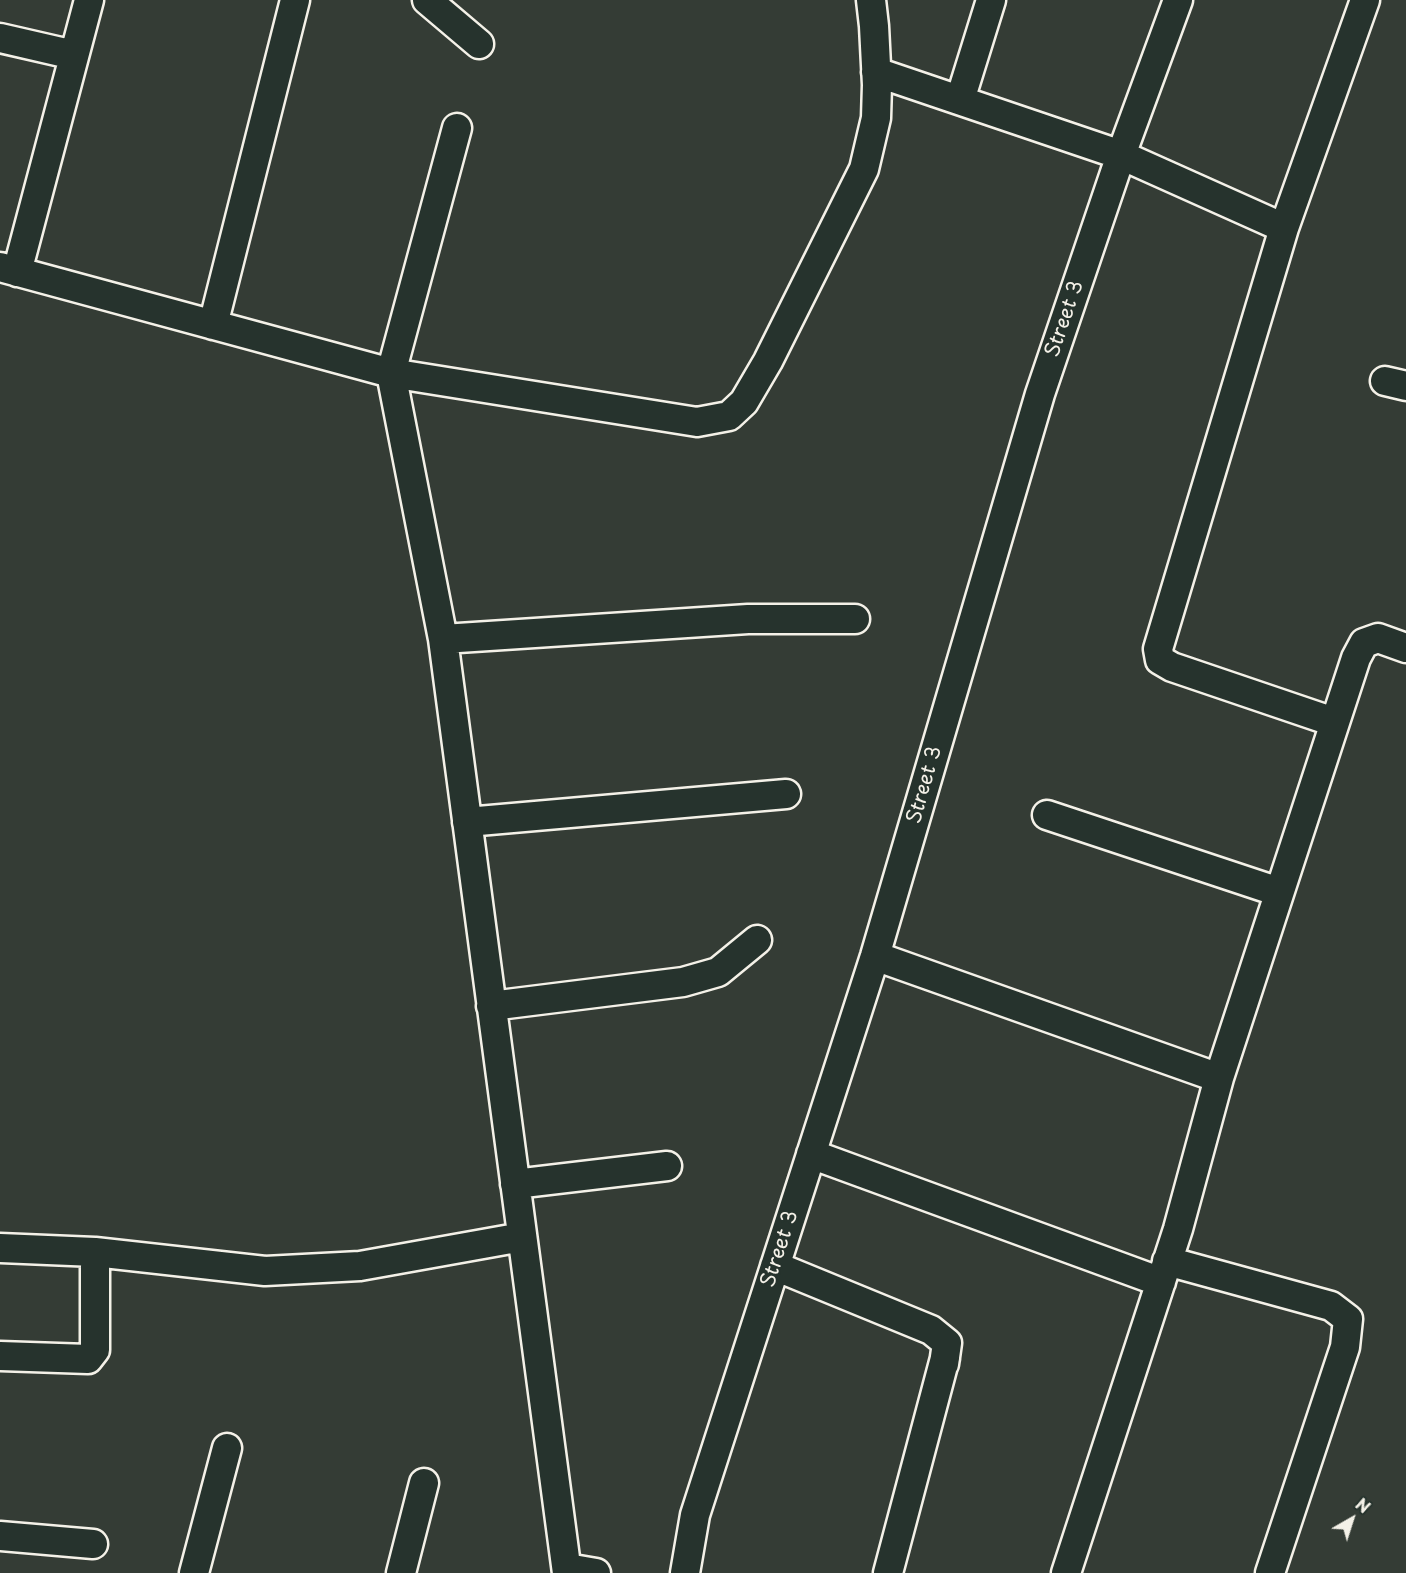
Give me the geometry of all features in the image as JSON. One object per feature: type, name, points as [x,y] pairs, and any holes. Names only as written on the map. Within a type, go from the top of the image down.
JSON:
[{"type":"street","points":[[89,0],[8,270],[391,373],[697,422],[729,416],[744,402],[768,361],[864,169],[876,118],[876,72],[871,0]]},
{"type":"street","points":[[213,325],[295,0]]},
{"type":"street","points":[[427,0],[478,44]]},
{"type":"street","points":[[960,100],[991,0]]},
{"type":"street","name":"Street 3","points":[[685,1573],[695,1515],[875,956],[1040,394],[1121,155],[1178,0]]},
{"type":"street","points":[[1334,722],[1172,667],[1160,660],[1158,649],[1284,228],[1365,0]]},
{"type":"street","points":[[0,38],[74,55]]},
{"type":"street","points":[[876,72],[1121,155],[1284,228]]},
{"type":"street","points":[[457,128],[391,373],[443,639],[567,1570],[596,1573]]},
{"type":"street","points":[[443,639],[748,619],[855,619]]},
{"type":"street","points":[[1066,1573],[1164,1272],[1219,1078],[1356,657],[1364,643],[1378,638],[1406,648]]},
{"type":"street","points":[[467,822],[786,794]]},
{"type":"street","points":[[1047,815],[1279,892]]},
{"type":"street","points":[[491,1006],[683,982],[718,972],[757,940]]},
{"type":"street","points":[[875,956],[1219,1078]]},
{"type":"street","points":[[811,1154],[1164,1272],[1331,1306],[1348,1319],[1345,1347],[1270,1573]]},
{"type":"street","points":[[515,1184],[667,1166]]},
{"type":"street","points":[[0,1248],[95,1252],[265,1271],[360,1266],[522,1237]]},
{"type":"street","points":[[0,1356],[88,1359],[95,1350],[95,1252]]},
{"type":"street","points":[[775,1266],[931,1330],[947,1343],[888,1573]]},
{"type":"street","points":[[194,1573],[227,1448]]},
{"type":"street","points":[[401,1573],[424,1483]]},
{"type":"street","points":[[0,1536],[93,1544]]}]
